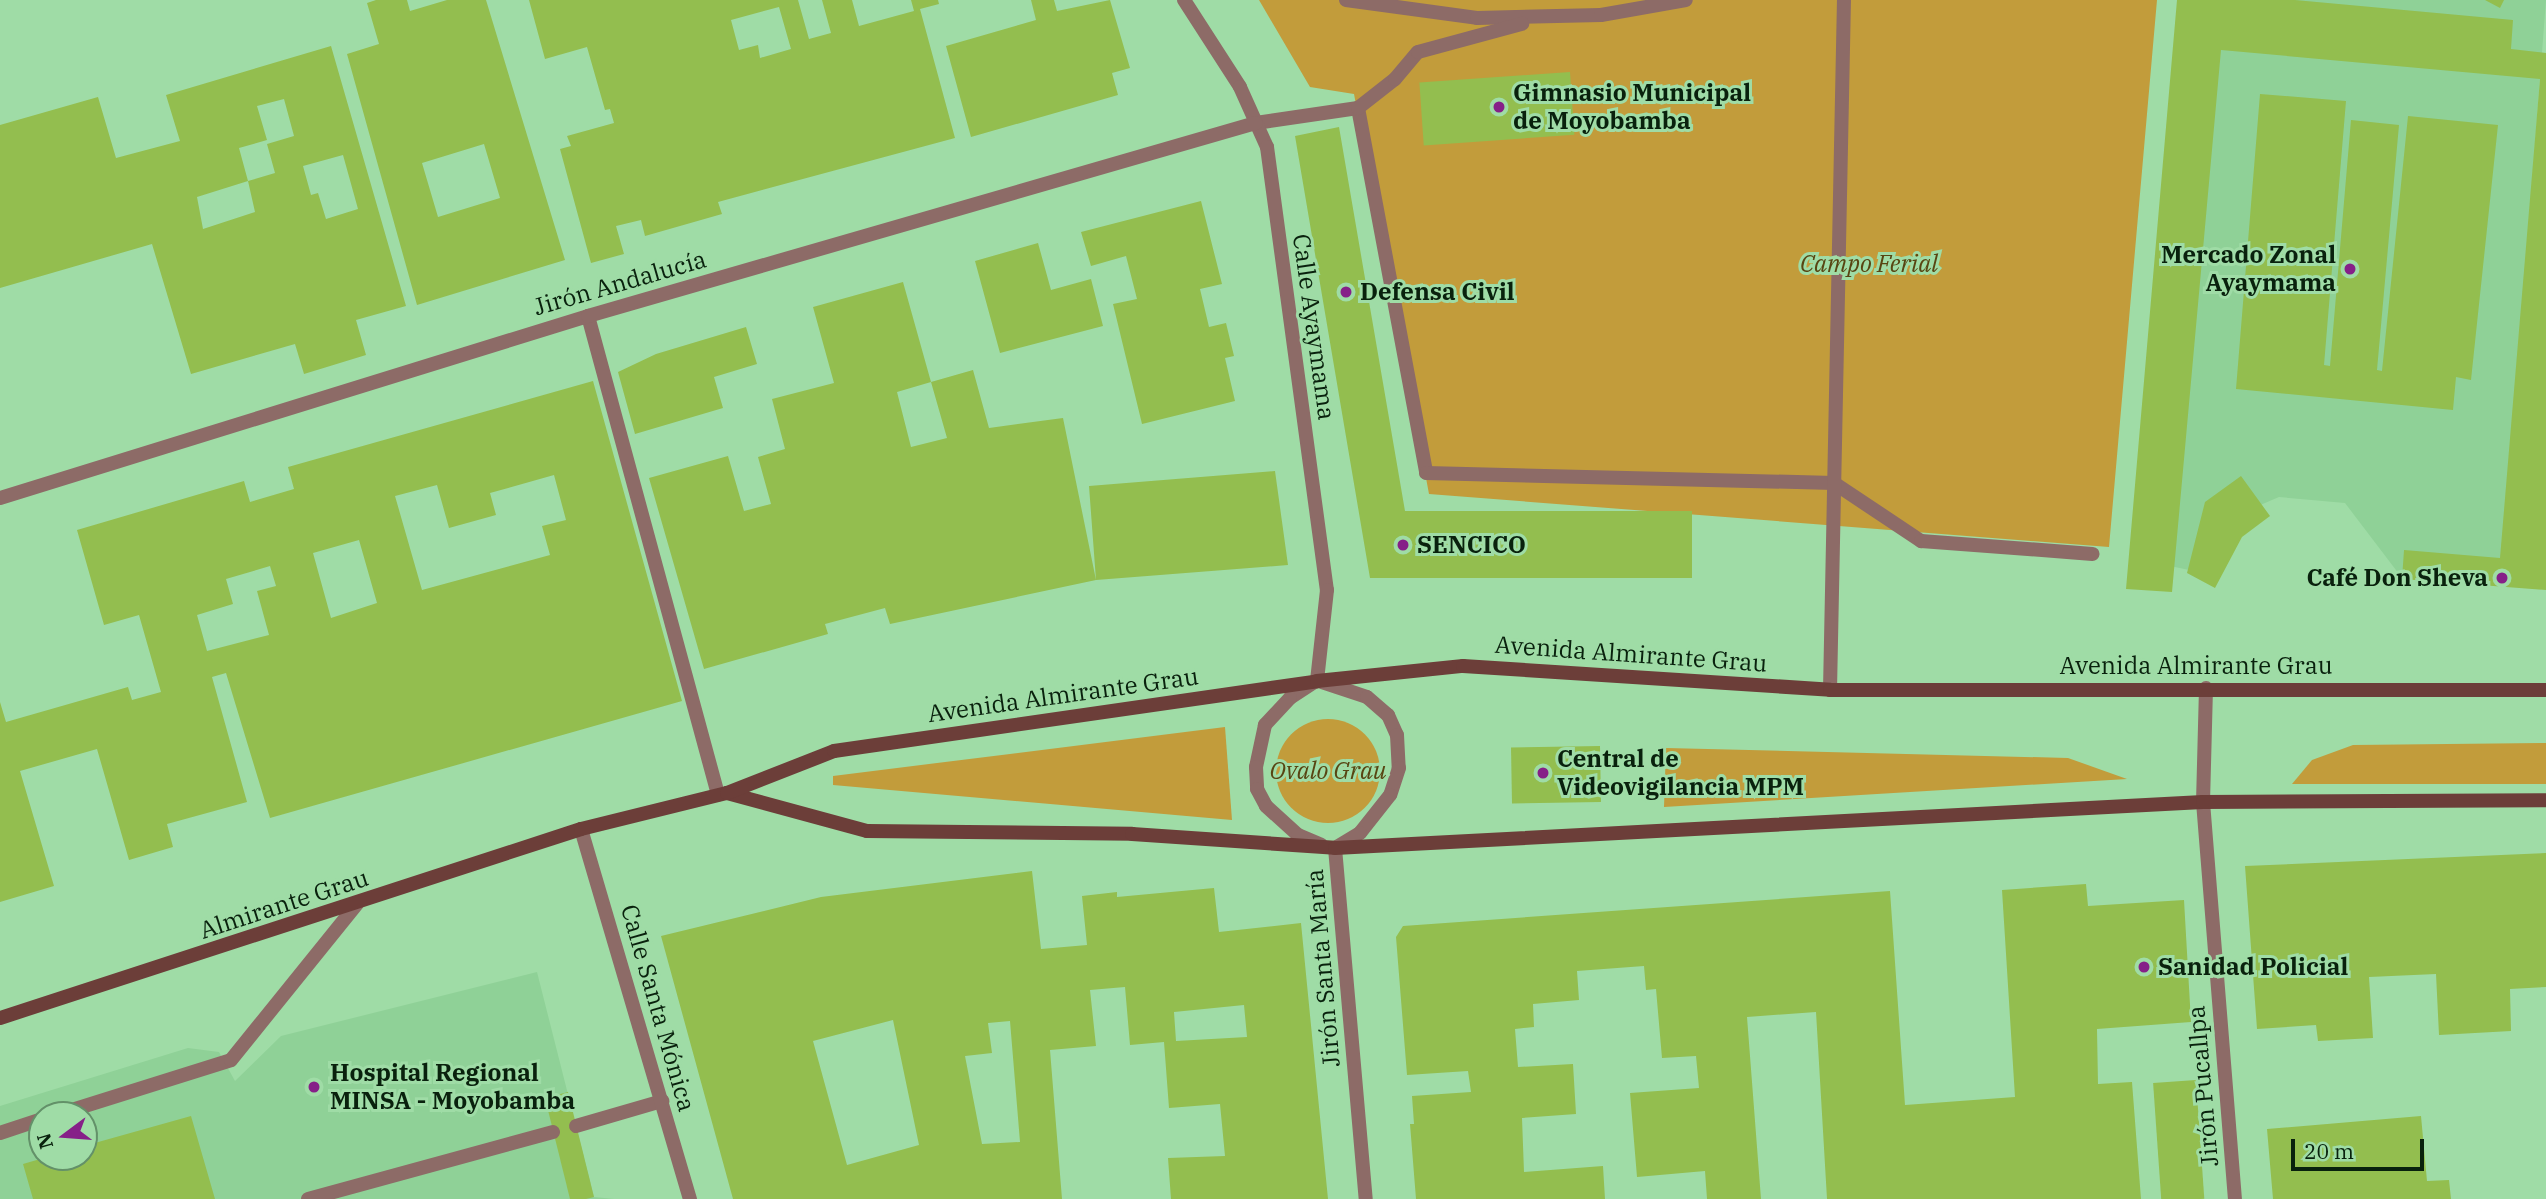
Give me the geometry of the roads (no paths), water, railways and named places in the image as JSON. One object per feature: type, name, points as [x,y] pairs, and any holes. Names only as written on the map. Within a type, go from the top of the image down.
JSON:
[{"type":"main road","name":"Avenida Almirante Grau","points":[[581,829],[722,794],[834,751],[1317,681],[1463,666],[1830,690],[2546,690]]},
{"type":"main road","name":"Avenida Almirante Grau","points":[[722,794],[867,831],[1132,834],[1335,848],[2203,802],[2546,800]]},
{"type":"main road","name":"Almirante Grau","points":[[0,1018],[581,829]]},
{"type":"street","name":"Calle Ayaymama","points":[[1184,0],[1240,87],[1267,147],[1327,590],[1317,681]]},
{"type":"street","points":[[1346,0],[1477,19],[1601,15],[1686,0]]},
{"type":"street","points":[[1830,690],[1844,0]]},
{"type":"street","points":[[1542,18],[1418,52],[1395,79],[1359,108],[1426,473],[1834,483],[1921,541],[2093,554]]},
{"type":"street","name":"Jirón Andalucía","points":[[0,498],[588,316],[1256,123],[1359,108]]},
{"type":"street","points":[[588,316],[722,794]]},
{"type":"street","points":[[1317,681],[1290,698],[1265,725],[1257,752],[1257,789],[1282,824],[1298,835],[1335,848]]},
{"type":"street","name":"Jirón Santa María","points":[[1317,681],[1367,697],[1388,716],[1397,734],[1399,768],[1391,795],[1360,834],[1335,848],[1366,1199]]},
{"type":"street","name":"Jirón Pucallpa","points":[[2206,688],[2203,802],[2235,1199]]},
{"type":"street","name":"Calle Santa Mónica","points":[[581,829],[690,1199]]},
{"type":"street","points":[[98,1102],[231,1060],[357,904]]},
{"type":"street","points":[[576,1126],[662,1101]]},
{"type":"street","points":[[0,1133],[28,1124]]},
{"type":"street","points":[[308,1199],[553,1132]]},
{"type":"place","name":"Gimnasio Municipal de Moyobamba","points":[[1499,107]]},
{"type":"place","name":"Mercado Zonal Ayaymama","points":[[2350,269]]},
{"type":"place","name":"Defensa Civil","points":[[1346,292]]},
{"type":"place","name":"SENCICO","points":[[1403,545]]},
{"type":"place","name":"Café Don Sheva","points":[[2502,578]]},
{"type":"place","name":"Central de Videovigilancia MPM","points":[[1543,773]]},
{"type":"place","name":"Sanidad Policial","points":[[2144,967]]},
{"type":"place","name":"Hospital Regional MINSA - Moyobamba","points":[[314,1087]]},
{"type":"park label","name":"Campo Ferial","points":[[1869,264]]},
{"type":"park label","name":"Ovalo Grau","points":[[1328,771]]}]
